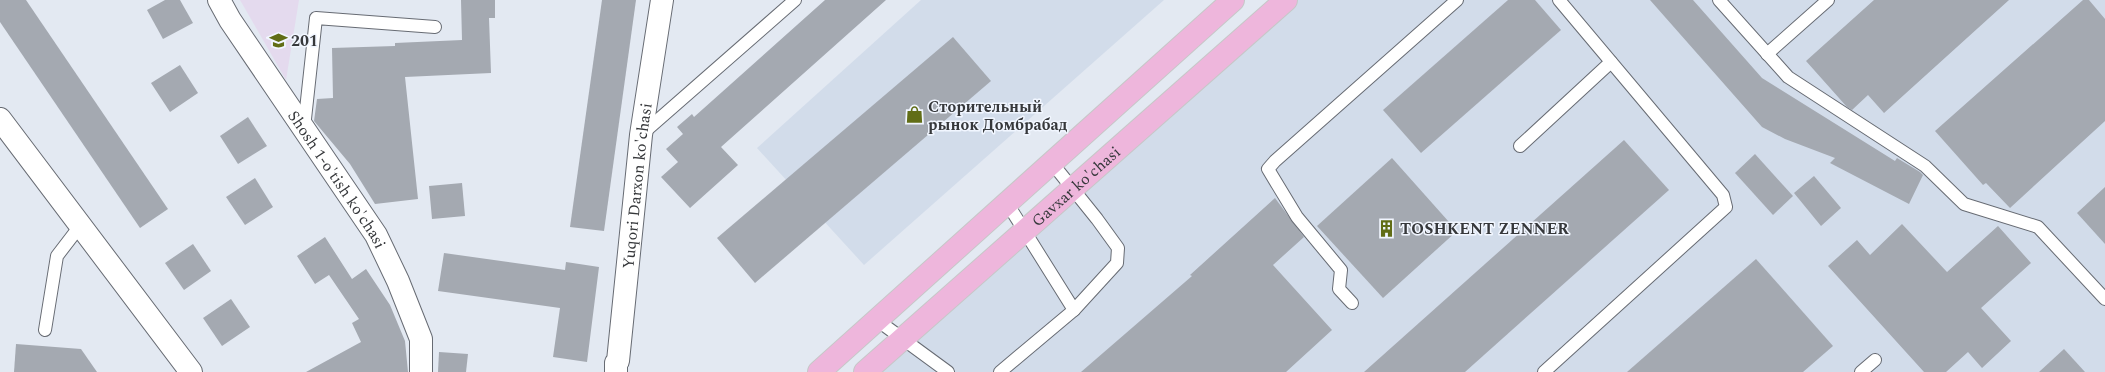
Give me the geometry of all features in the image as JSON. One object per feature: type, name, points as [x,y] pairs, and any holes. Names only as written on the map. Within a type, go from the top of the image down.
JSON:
[{"type":"main road","name":"Gavxar ko'chasi","points":[[819,372],[1233,0]]},
{"type":"main road","name":"Gavxar ko'chasi","points":[[865,372],[1286,0]]},
{"type":"street","name":"Shosh 1-o'tish ko'chasi","points":[[219,0],[230,20],[376,235],[398,281],[421,339],[421,372]]},
{"type":"street","name":"Yuqori Darxon ko'chasi","points":[[616,372],[641,135],[662,0]]},
{"type":"street","points":[[0,119],[191,372]]},
{"type":"lane","points":[[641,135],[795,0]]},
{"type":"lane","points":[[1352,303],[1338,289],[1341,270],[1297,217],[1268,169],[1275,161],[1457,0]]},
{"type":"lane","points":[[1544,372],[1726,207],[1723,196],[1559,0]]},
{"type":"lane","points":[[1719,0],[1788,77],[1925,166],[1964,204],[2038,227],[2105,299]]},
{"type":"lane","points":[[1767,54],[1828,0]]},
{"type":"lane","points":[[304,129],[316,18],[435,26]]},
{"type":"lane","points":[[1520,146],[1611,62]]},
{"type":"lane","points":[[1000,372],[1074,310],[1117,263],[1118,248],[1073,188],[1052,163]]},
{"type":"lane","points":[[1007,203],[1074,310]]},
{"type":"lane","points":[[45,330],[56,256],[80,226]]},
{"type":"lane","points":[[877,320],[948,372]]},
{"type":"lane","points":[[1861,372],[1875,360]]},
{"type":"shaded area","name":"201","points":[[240,0],[299,0],[286,80]]},
{"type":"shaded area","name":"Сторительный рынок Домбрабад","points":[[921,0],[1164,0],[864,265],[757,148]]},
{"type":"shaded area","points":[[1286,0],[2105,0],[2105,372],[865,372]]},
{"type":"building","points":[[0,0],[26,0],[168,209],[140,228],[0,22]]},
{"type":"building","points":[[165,0],[180,0],[193,23],[163,39],[147,10]]},
{"type":"building","points":[[461,0],[495,0],[495,18],[489,18],[491,73],[405,77],[418,199],[375,204],[350,164],[314,121],[317,99],[333,98],[332,48],[395,46],[395,43],[462,40]]},
{"type":"building","points":[[602,0],[636,0],[604,231],[570,227]]},
{"type":"building","points":[[825,0],[886,0],[721,147],[738,165],[690,208],[661,177],[678,162],[666,149],[683,134],[677,127],[692,114],[694,117]]},
{"type":"building","points":[[1508,0],[1535,0],[1561,30],[1421,153],[1383,110]]},
{"type":"building","points":[[1650,0],[1693,0],[1762,78],[1895,161],[1897,158],[1920,172],[1923,175],[1909,204],[1830,163],[1835,158],[1785,139],[1762,127]]},
{"type":"building","points":[[1874,0],[2009,0],[1884,113],[1868,95],[1852,110],[1847,107],[1806,61]]},
{"type":"building","points":[[2083,0],[2089,0],[2105,19],[2105,121],[2010,208],[1986,183],[1983,185],[1935,131]]},
{"type":"building","points":[[953,37],[991,81],[755,283],[717,238]]},
{"type":"building","points":[[180,65],[198,93],[170,112],[151,83]]},
{"type":"building","points":[[248,117],[267,146],[238,164],[220,136]]},
{"type":"building","points":[[1624,140],[1669,190],[1465,372],[1364,372]]},
{"type":"building","points":[[1755,154],[1793,196],[1773,215],[1735,173]]},
{"type":"building","name":"TOSHKENT ZENNER","points":[[1392,158],[1457,231],[1383,298],[1317,226]]},
{"type":"building","points":[[1814,176],[1841,208],[1821,226],[1794,193]]},
{"type":"building","points":[[255,178],[273,207],[245,225],[226,197]]},
{"type":"building","points":[[462,183],[465,216],[432,219],[429,186]]},
{"type":"building","points":[[2105,187],[2105,244],[2077,213]]},
{"type":"building","points":[[1275,198],[1304,237],[1273,265],[1332,330],[1286,372],[1081,372],[1192,276],[1190,275]]},
{"type":"building","points":[[1902,224],[1947,272],[1998,226],[2031,263],[1981,308],[2011,341],[1982,368],[1968,352],[1946,372],[1924,372],[1828,266],[1857,240],[1870,255]]},
{"type":"building","points":[[325,237],[352,279],[366,269],[390,305],[405,341],[408,372],[306,372],[361,342],[352,323],[359,319],[329,275],[315,284],[297,256]]},
{"type":"building","points":[[193,244],[211,271],[184,290],[165,263]]},
{"type":"building","points":[[444,253],[565,270],[566,262],[599,267],[587,362],[553,357],[560,308],[438,291]]},
{"type":"building","points":[[1756,259],[1833,346],[1803,372],[1627,372]]},
{"type":"building","points":[[231,299],[250,327],[222,346],[203,318]]},
{"type":"building","points":[[16,344],[81,349],[97,372],[14,372]]},
{"type":"building","points":[[2064,349],[2085,372],[2039,372]]},
{"type":"building","points":[[439,352],[468,354],[466,372],[438,372]]},
{"type":"place","name":"201","points":[[278,40]]},
{"type":"place","name":"Сторительный рынок Домбрабад","points":[[915,115]]},
{"type":"place","name":"TOSHKENT ZENNER","points":[[1387,228]]}]
